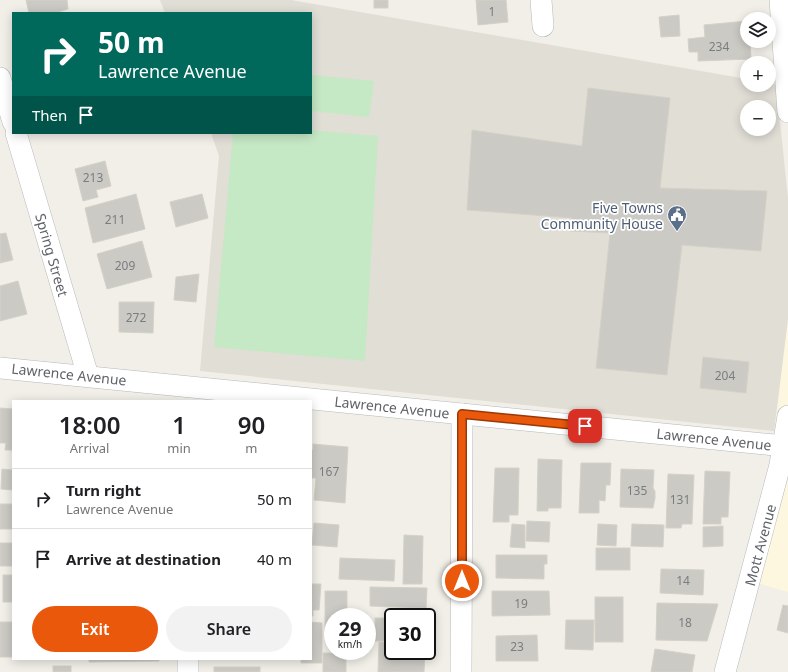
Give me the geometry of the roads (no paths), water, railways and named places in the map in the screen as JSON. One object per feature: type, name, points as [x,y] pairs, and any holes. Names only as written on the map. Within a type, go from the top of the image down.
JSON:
[{"type":"street","points":[[541,0],[543,26]]},
{"type":"street","points":[[780,0],[788,112]]},
{"type":"street","points":[[0,78],[12,119]]},
{"type":"street","name":"Spring Street","points":[[16,134],[88,376]]},
{"type":"street","name":"Lawrence Avenue","points":[[0,368],[88,376],[188,394],[270,400]]},
{"type":"street","name":"Lawrence Avenue","points":[[312,403],[462,414],[784,459]]},
{"type":"street","points":[[461,672],[462,414]]},
{"type":"street","name":"Mott Avenue","points":[[725,672],[784,459],[788,416]]},
{"type":"street","points":[[188,660],[188,672]]},
{"type":"place","name":"Five Towns Community House","points":[[677,232]]}]
